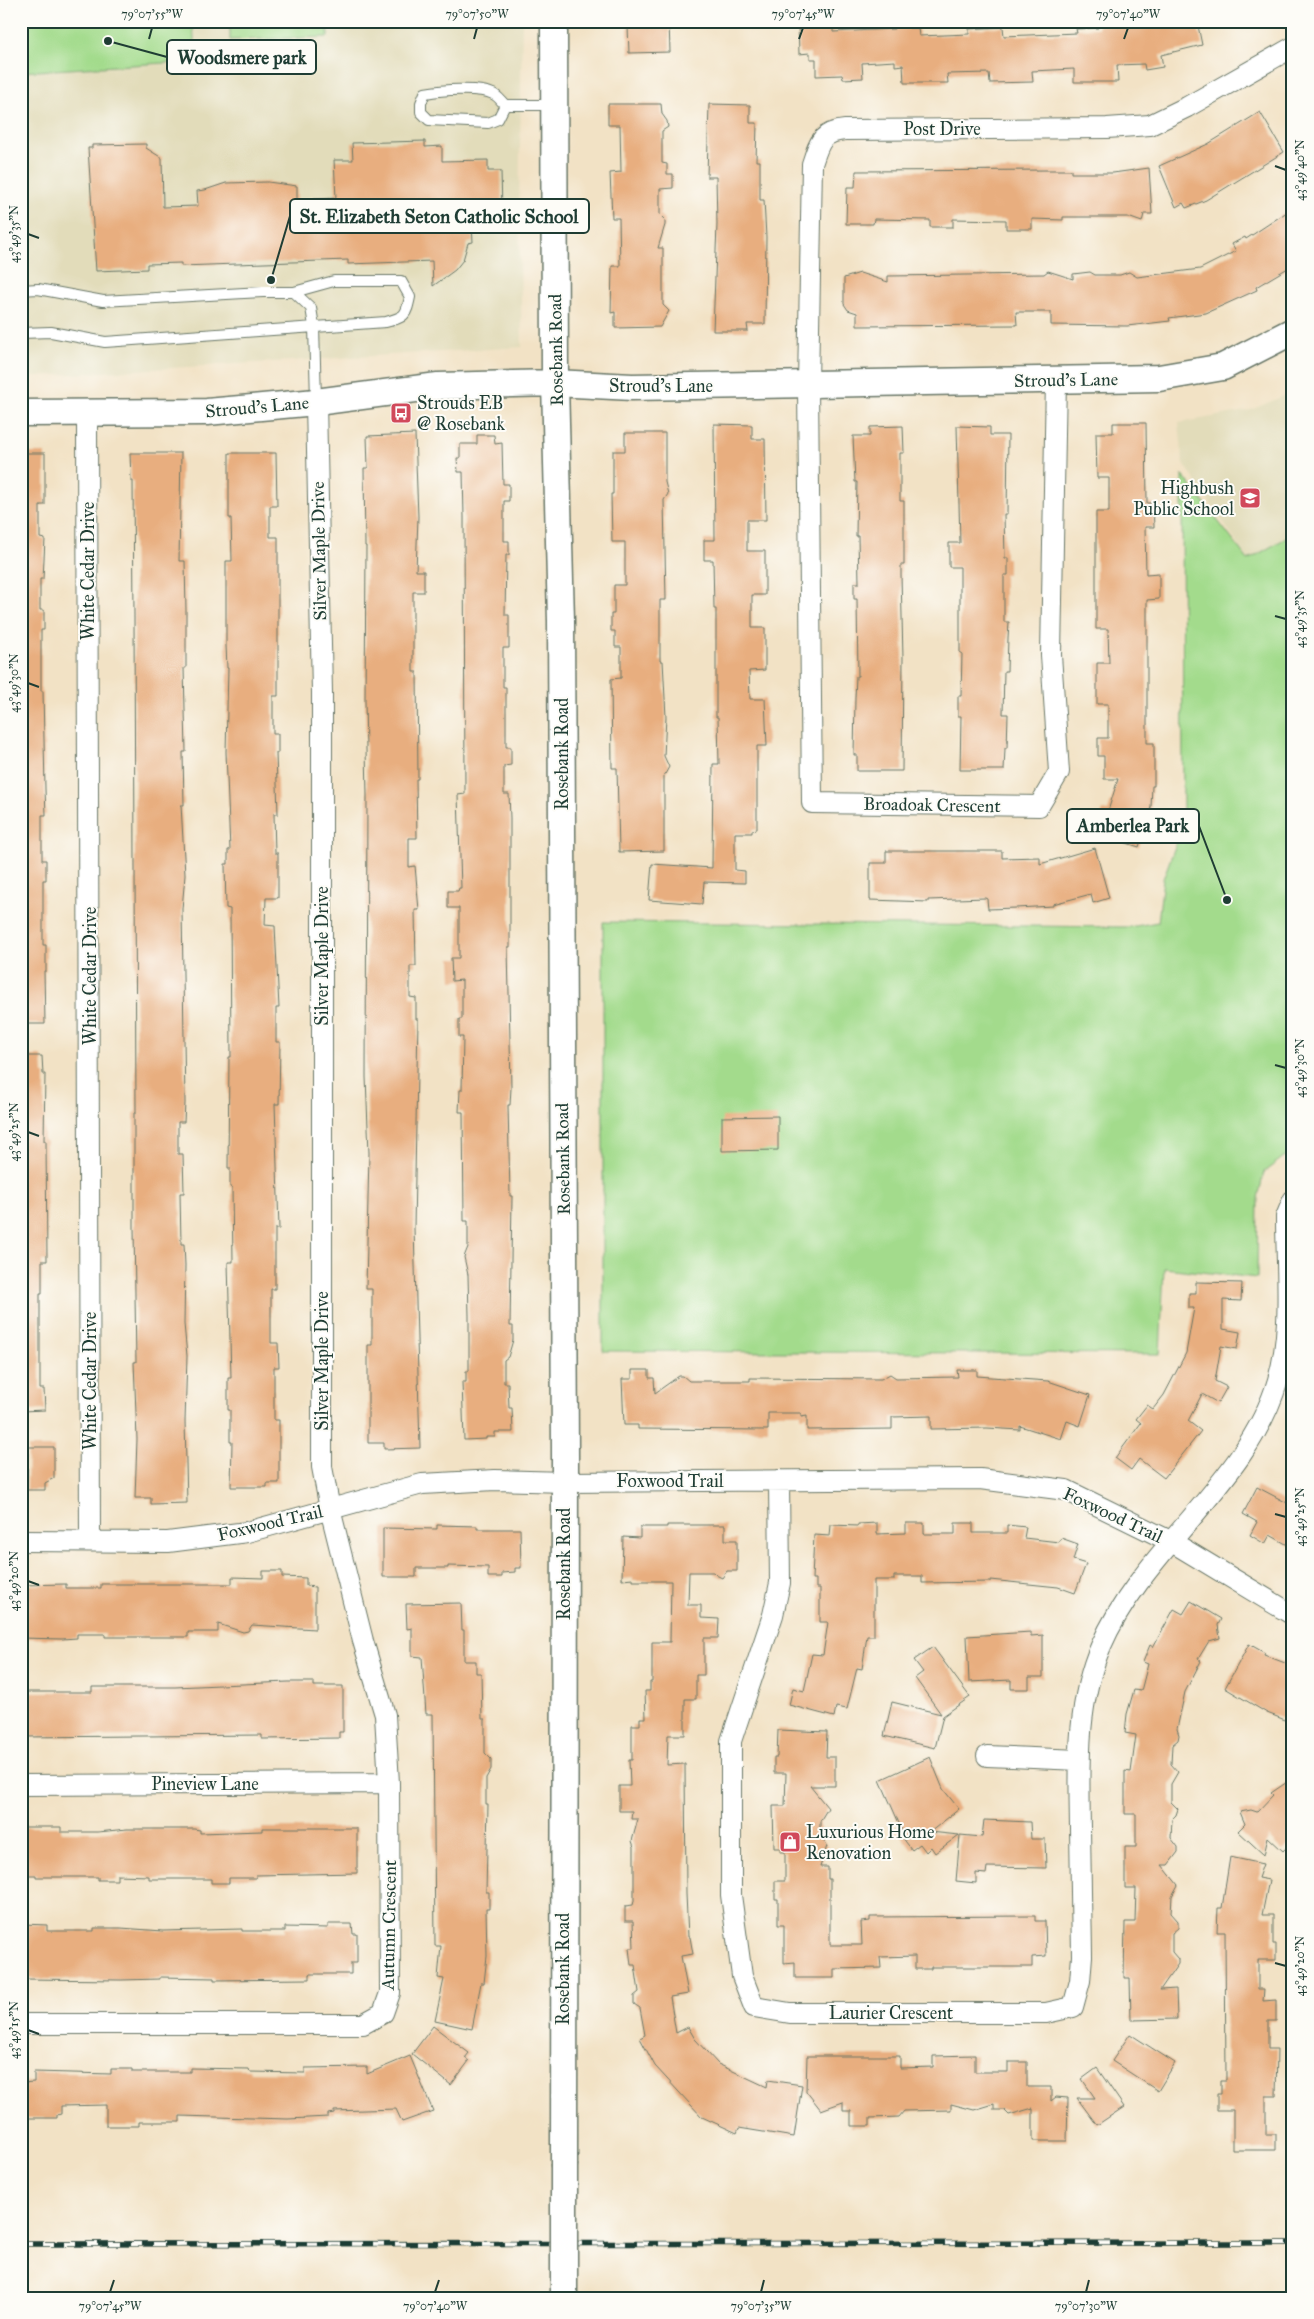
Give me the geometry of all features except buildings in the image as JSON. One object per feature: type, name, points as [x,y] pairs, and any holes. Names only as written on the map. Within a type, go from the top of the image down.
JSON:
[{"type":"street","name":"Rosebank Road","points":[[554,21],[555,383],[561,621],[565,1482],[564,2298]]},
{"type":"street","name":"Post Drive","points":[[808,385],[812,164],[820,140],[835,130],[1107,128],[1150,125],[1187,107],[1293,47]]},
{"type":"street","name":"Stroud's Lane","points":[[21,413],[207,412],[316,402],[438,386],[555,383],[632,387],[1159,378],[1223,367],[1293,332]]},
{"type":"street","name":"Broadoak Crescent","points":[[808,385],[812,803],[1039,806],[1059,772],[1050,655],[1056,379]]},
{"type":"street","name":"Silver Maple Drive","points":[[316,402],[322,693],[322,1467],[330,1509]]},
{"type":"street","name":"White Cedar Drive","points":[[88,412],[90,1540]]},
{"type":"street","name":"Laurier Crescent","points":[[779,1480],[780,1583],[773,1615],[731,1740],[731,1895],[742,1976],[754,2007],[790,2013],[1046,2013],[1073,2007],[1080,1981],[1082,1956],[1079,1760],[1085,1698],[1100,1647],[1120,1609],[1142,1577],[1236,1460],[1264,1416],[1278,1381],[1286,1344],[1286,1217],[1293,1200]]},
{"type":"street","name":"Foxwood Trail","points":[[21,1541],[168,1542],[247,1532],[422,1484],[495,1480],[565,1482],[980,1479],[1066,1490],[1172,1542],[1293,1615]]},
{"type":"street","name":"Autumn Crescent","points":[[21,2024],[363,2024],[382,2014],[390,1993],[390,1783],[385,1715],[363,1641],[330,1509]]},
{"type":"street","points":[[987,1756],[1079,1760]]},
{"type":"street","name":"Pineview Lane","points":[[21,1785],[390,1783]]},
{"type":"lane","points":[[505,105],[498,119],[488,123],[429,120],[421,112],[421,103],[425,93],[439,90],[487,92],[496,95],[505,105],[554,105]]},
{"type":"lane","points":[[21,290],[38,289],[103,301],[294,292],[334,281],[401,281],[410,297],[407,311],[402,318],[386,322],[105,342],[51,332],[21,333]]},
{"type":"lane","points":[[294,292],[311,308],[314,326],[316,402]]},
{"type":"shaded area","points":[[193,21],[522,21],[519,213],[522,347],[21,377],[21,72],[194,61]]},
{"type":"shaded area","name":"Highbush Public School","points":[[1293,392],[1293,534],[1248,560],[1183,462],[1179,423],[1251,410]]},
{"type":"green space","points":[[21,21],[193,21],[195,61],[21,72]]},
{"type":"green space","points":[[230,21],[328,21],[328,37],[230,40]]},
{"type":"green space","points":[[1182,474],[1248,560],[1293,534],[1293,1153],[1289,1153],[1264,1172],[1258,1198],[1257,1278],[1164,1268],[1160,1354],[603,1351],[603,922],[1130,927],[1158,922],[1163,879],[1183,825]]},
{"type":"railway","points":[[21,2244],[1293,2243]]},
{"type":"place","name":"Woodsmere park","points":[[108,41]]},
{"type":"place","name":"St. Elizabeth Seton Catholic School","points":[[271,280]]},
{"type":"place","name":"Strouds EB @ Rosebank","points":[[401,413]]},
{"type":"place","name":"Highbush Public School","points":[[1250,498]]},
{"type":"place","name":"Amberlea Park","points":[[1227,900]]},
{"type":"place","name":"Luxurious Home Renovation","points":[[790,1842]]}]
